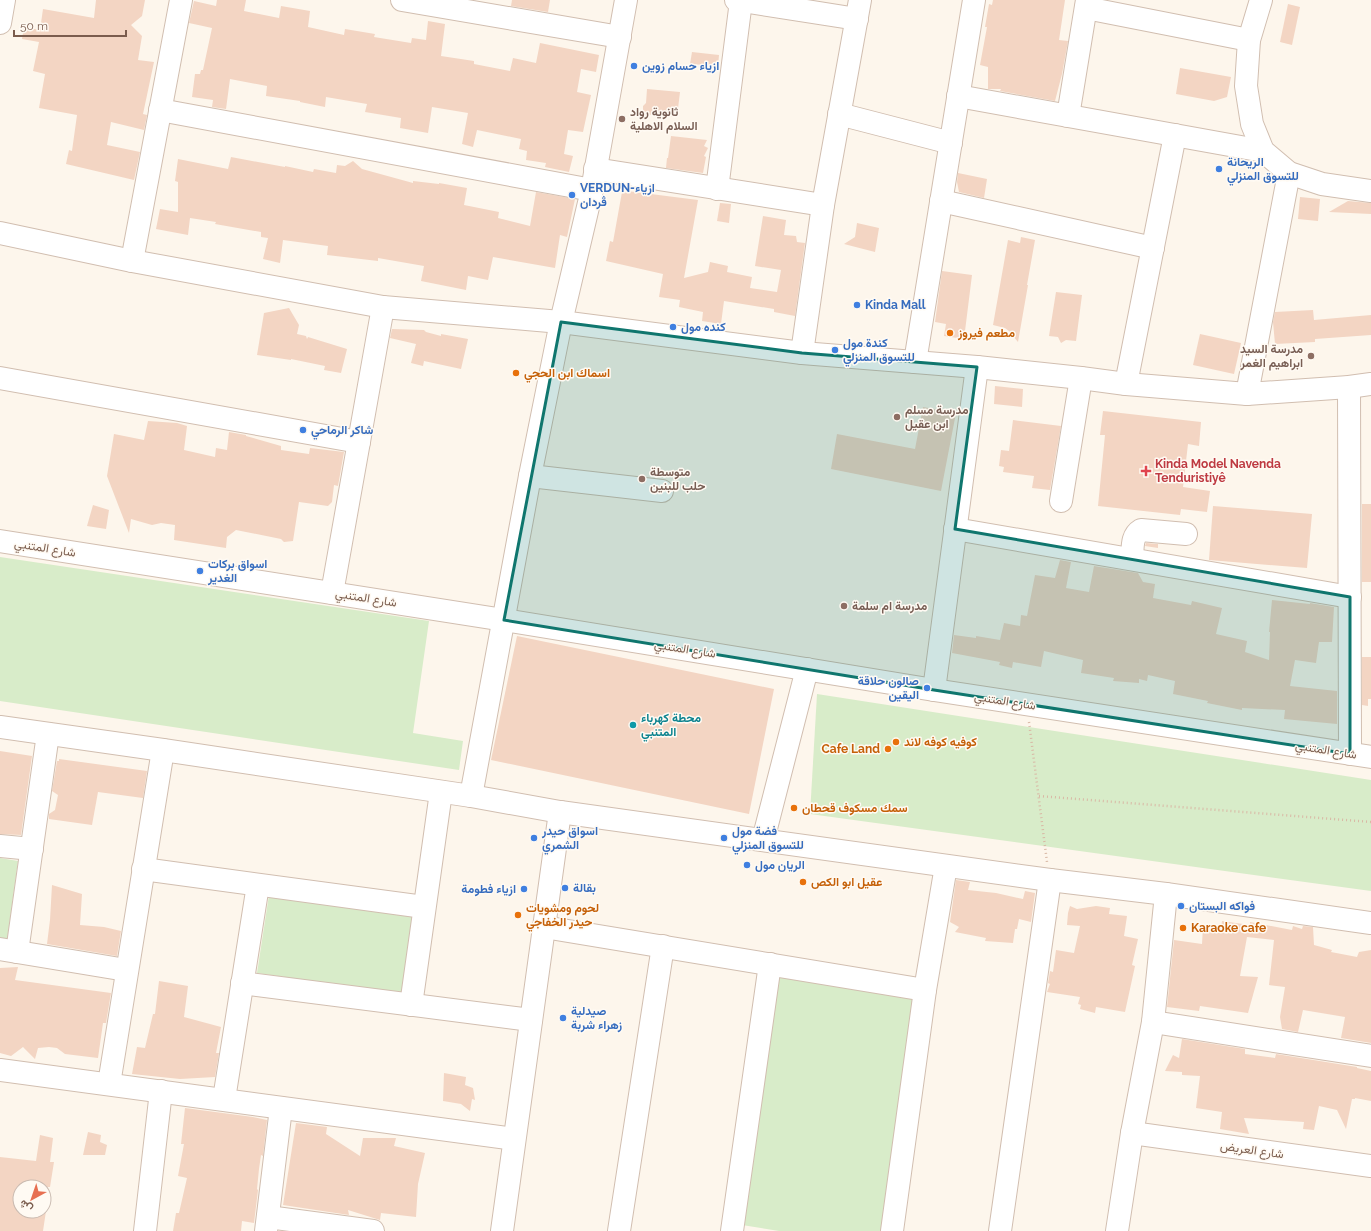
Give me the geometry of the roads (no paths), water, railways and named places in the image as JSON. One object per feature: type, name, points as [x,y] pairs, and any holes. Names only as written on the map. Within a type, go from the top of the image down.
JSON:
[{"type":"street","points":[[0,23],[4,0]]},
{"type":"street","points":[[132,262],[181,0]]},
{"type":"street","points":[[402,0],[620,37]]},
{"type":"street","points":[[471,796],[530,476],[561,322],[592,190],[594,169],[626,0]]},
{"type":"street","points":[[717,189],[738,0],[858,9],[823,205],[802,353]]},
{"type":"street","points":[[915,362],[974,0]]},
{"type":"street","points":[[1261,0],[1249,40],[1246,86],[1252,124],[1263,151],[1289,173],[1322,184],[1371,191]]},
{"type":"street","points":[[1068,116],[1086,4],[1249,40]]},
{"type":"street","points":[[958,96],[1263,151]]},
{"type":"street","points":[[160,110],[592,190]]},
{"type":"street","points":[[840,114],[951,143]]},
{"type":"street","points":[[1126,384],[1175,135]]},
{"type":"street","points":[[594,169],[823,205]]},
{"type":"street","points":[[1247,394],[1289,173]]},
{"type":"street","points":[[941,201],[1153,248]]},
{"type":"street","points":[[0,233],[132,262],[383,308],[561,322],[802,353],[977,367],[1126,384],[1247,394],[1349,387],[1371,384]]},
{"type":"street","points":[[332,593],[383,308]]},
{"type":"street","points":[[934,690],[977,367]]},
{"type":"street","points":[[0,378],[359,442]]},
{"type":"street","points":[[1061,501],[1081,378]]},
{"type":"street","points":[[1349,387],[1350,597],[1361,756]]},
{"type":"street","points":[[530,476],[662,491]]},
{"type":"street","points":[[955,529],[1350,597]]},
{"type":"street","points":[[1132,559],[1133,537],[1136,532],[1141,530],[1186,534]]},
{"type":"street","name":"شارع المتنبي","points":[[0,541],[504,620],[934,690],[1361,756]]},
{"type":"street","points":[[763,840],[806,669]]},
{"type":"street","points":[[0,727],[471,796],[560,812],[1371,923]]},
{"type":"street","points":[[48,734],[32,849],[8,951],[126,970]]},
{"type":"street","points":[[109,1084],[126,970],[163,750]]},
{"type":"street","points":[[411,1005],[441,792]]},
{"type":"street","points":[[502,1231],[560,812]]},
{"type":"street","points":[[0,846],[32,849]]},
{"type":"street","points":[[892,1231],[925,990],[946,866]]},
{"type":"street","points":[[143,869],[424,907]]},
{"type":"street","points":[[1000,1231],[1050,880]]},
{"type":"street","points":[[224,1100],[258,884]]},
{"type":"street","points":[[1117,1231],[1132,1133],[1153,1022],[1166,894]]},
{"type":"street","points":[[544,926],[925,990]]},
{"type":"street","points":[[619,1231],[663,946]]},
{"type":"street","points":[[732,1231],[770,964]]},
{"type":"street","points":[[242,983],[531,1020]]},
{"type":"street","points":[[1153,1022],[1371,1056]]},
{"type":"street","points":[[0,1070],[514,1140]]},
{"type":"street","points":[[145,1231],[161,1091]]},
{"type":"street","points":[[281,1108],[267,1224],[373,1231]]},
{"type":"street","name":"شارع العريض","points":[[1132,1133],[1371,1166]]},
{"type":"place","name":"ازياء حسام زوين","points":[[634,66]]},
{"type":"place","name":"ثانوية رواد السلام الاهلية","points":[[622,119]]},
{"type":"place","name":"الريحانة للتسوق المنزلي","points":[[1219,169]]},
{"type":"place","name":"VERDUN-ازياء ڤردان","points":[[572,195]]},
{"type":"place","name":"Kinda Mall","points":[[857,305]]},
{"type":"place","name":"كنده مول","points":[[673,327]]},
{"type":"place","name":"مطعم فيروز","points":[[950,333]]},
{"type":"place","name":"كندة مول للتسوق المنزلي","points":[[835,350]]},
{"type":"place","name":"مدرسة السيد ابراهيم الغمر","points":[[1311,356]]},
{"type":"place","name":"اسماك ابن الحجي","points":[[516,373]]},
{"type":"place","name":"مدرسة مسلم ابن عقيل","points":[[897,417]]},
{"type":"place","name":"شاكر الرماحي","points":[[303,430]]},
{"type":"place","name":"Kinda Model Navenda Tenduristiyê","points":[[1146,471]]},
{"type":"place","name":"متوسطة حلب للبنين","points":[[642,479]]},
{"type":"place","name":"اسواق بركات الغدير","points":[[200,571]]},
{"type":"place","name":"مدرسة ام سلمة","points":[[844,606]]},
{"type":"place","name":"صالون حلاقة اليقين","points":[[927,688]]},
{"type":"place","name":"محطة كهرباء المتنبي","points":[[633,725]]},
{"type":"place","name":"كوفيه كوفه لاند","points":[[896,742]]},
{"type":"place","name":"Cafe Land","points":[[888,749]]},
{"type":"place","name":"سمك مسكوف قحطان","points":[[794,808]]},
{"type":"place","name":"اسواق حيدر الشمري","points":[[534,838]]},
{"type":"place","name":"فضة مول للتسوق المنزلي","points":[[724,838]]},
{"type":"place","name":"الريان مول","points":[[747,865]]},
{"type":"place","name":"عقيل ابو الكص","points":[[803,882]]},
{"type":"place","name":"بقالة","points":[[565,888]]},
{"type":"place","name":"ازياء فطومة","points":[[524,889]]},
{"type":"place","name":"فواكه البستان","points":[[1181,906]]},
{"type":"place","name":"لحوم ومشويات حيدر الخفاجي","points":[[518,915]]},
{"type":"place","name":"Karaoke cafe","points":[[1183,928]]},
{"type":"place","name":"صيدلية زهراء شربة","points":[[563,1018]]}]
